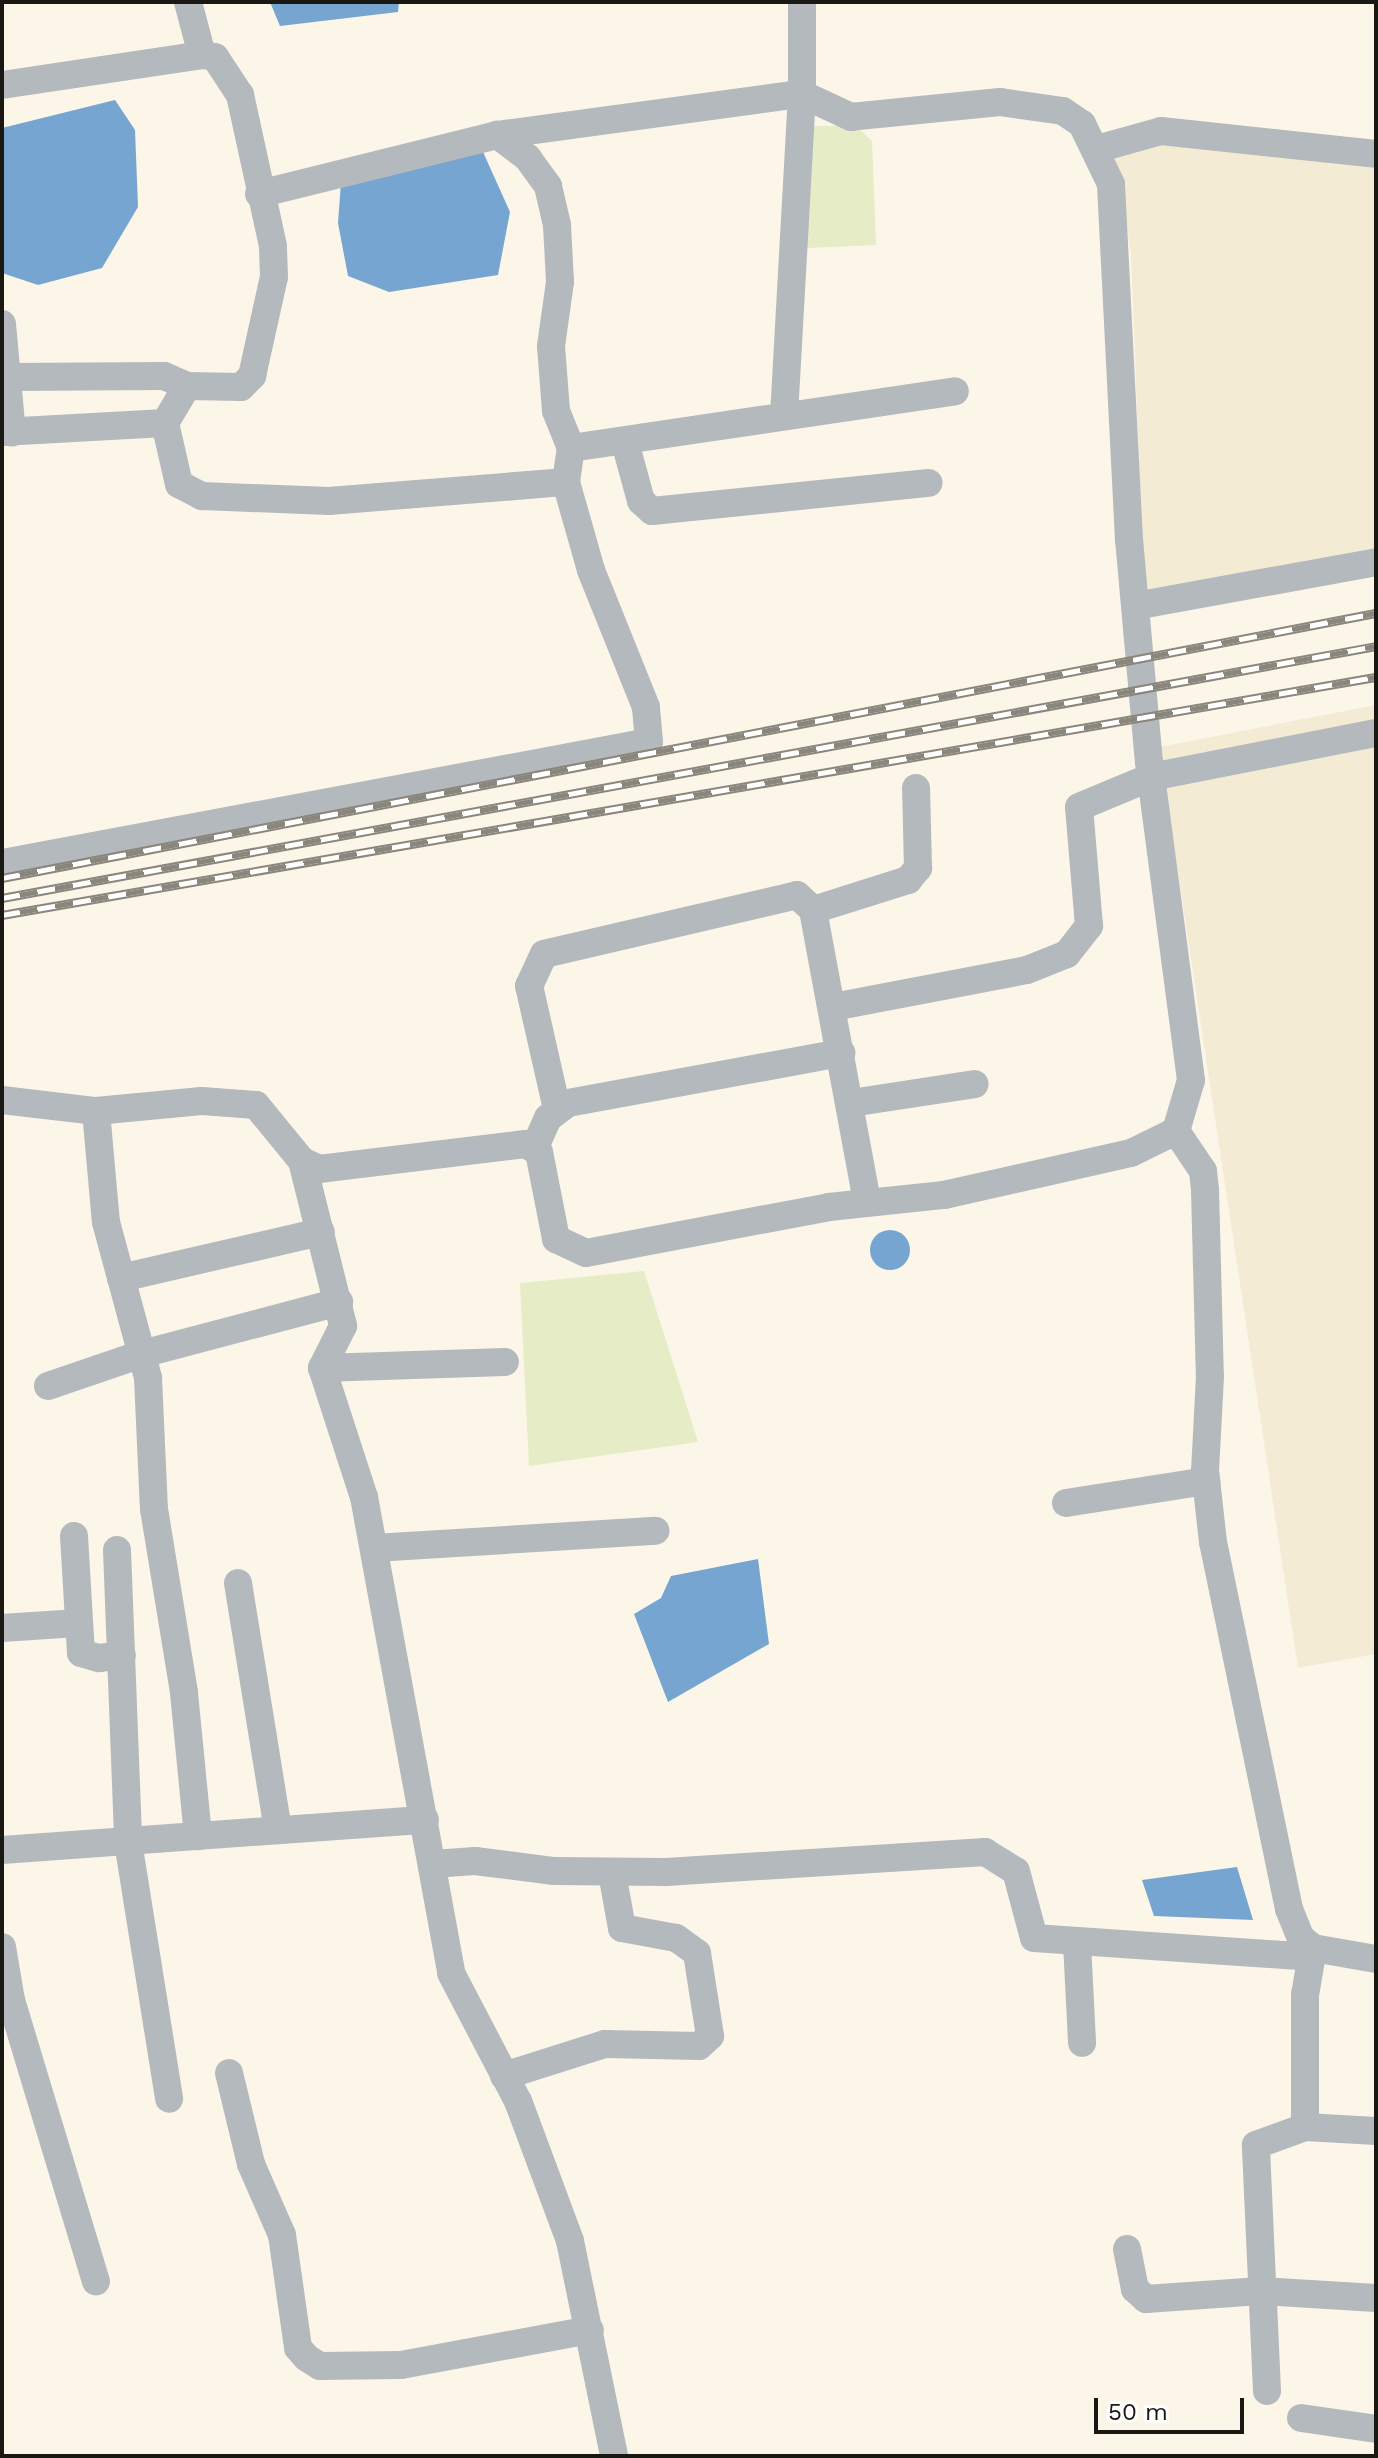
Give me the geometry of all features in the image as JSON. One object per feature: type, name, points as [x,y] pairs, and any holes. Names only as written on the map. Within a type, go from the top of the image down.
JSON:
[{"type":"street","points":[[188,2],[202,55]]},
{"type":"street","points":[[784,412],[802,94],[802,2]]},
{"type":"street","points":[[2,85],[202,55],[215,57],[240,95],[274,277],[252,376],[241,387],[187,386],[164,376],[7,377]]},
{"type":"street","points":[[259,194],[497,135],[802,94],[851,117],[1000,102],[1042,107],[1082,124],[1097,149],[1113,213],[1135,606],[1151,777],[1191,1080],[1176,1131],[1150,1146],[1058,1170],[944,1195],[867,1202],[635,1246],[574,1252],[556,1239],[535,1147],[557,1109],[581,1099],[841,1053]]},
{"type":"street","points":[[1097,149],[1161,131],[1376,154]]},
{"type":"street","points":[[2,863],[649,742],[646,707],[603,604],[566,482],[571,448],[556,411],[551,346],[560,282],[557,225],[548,186],[528,158],[497,135]]},
{"type":"street","points":[[2,324],[7,377],[7,432],[165,423]]},
{"type":"street","points":[[187,386],[165,423],[179,484],[202,496],[329,501],[566,482]]},
{"type":"street","points":[[571,448],[625,442],[784,412],[955,391]]},
{"type":"street","points":[[625,442],[641,501],[652,511],[929,483]]},
{"type":"street","points":[[1135,606],[1376,562]]},
{"type":"street","points":[[833,1007],[1027,970],[1067,954],[1089,926],[1079,807],[1151,777],[1376,733]]},
{"type":"street","points":[[813,910],[908,880],[918,868],[916,788]]},
{"type":"street","points":[[557,1109],[529,986],[544,954],[784,895],[797,895],[813,910],[867,1202]]},
{"type":"street","points":[[851,1103],[975,1084]]},
{"type":"street","points":[[2,1100],[96,1111],[202,1101],[256,1105],[302,1161],[339,1302],[341,1338],[322,1368],[374,1548],[456,1993],[504,2076],[570,2241],[614,2456]]},
{"type":"street","points":[[96,1111],[102,1202],[142,1354],[153,1419],[154,1509],[184,1693],[198,1836]]},
{"type":"street","points":[[1176,1131],[1203,1171],[1205,1190],[1206,1481],[1237,1667],[1289,1909],[1301,1938],[1313,1953],[1305,1995],[1305,2127]]},
{"type":"street","points":[[302,1161],[319,1169],[349,1169],[494,1146],[535,1147]]},
{"type":"street","points":[[121,1278],[321,1232]]},
{"type":"street","points":[[48,1386],[142,1354],[339,1302]]},
{"type":"street","points":[[322,1368],[505,1362]]},
{"type":"street","points":[[1066,1503],[1206,1481]]},
{"type":"street","points":[[374,1548],[655,1531]]},
{"type":"street","points":[[74,1536],[81,1653],[99,1658],[122,1655]]},
{"type":"street","points":[[117,1550],[128,1842],[169,2099]]},
{"type":"street","points":[[238,1583],[278,1830]]},
{"type":"street","points":[[2,1628],[78,1623]]},
{"type":"street","points":[[2,1850],[425,1820]]},
{"type":"street","points":[[433,1864],[475,1861],[612,1873],[985,1852],[1016,1871],[1030,1935],[1077,1943],[1313,1953],[1376,1959]]},
{"type":"street","points":[[504,2076],[605,2044],[699,2046],[710,2036],[697,1953],[676,1938],[622,1928],[612,1873]]},
{"type":"street","points":[[1077,1943],[1082,2043]]},
{"type":"street","points":[[2,1947],[6,2001],[96,2281]]},
{"type":"street","points":[[229,2073],[251,2164],[282,2235],[298,2348],[307,2358],[320,2366],[401,2365],[590,2330]]},
{"type":"street","points":[[1267,2391],[1256,2145],[1305,2127],[1376,2131]]},
{"type":"street","points":[[1127,2249],[1135,2289],[1146,2299],[1261,2291],[1376,2298]]},
{"type":"street","points":[[1301,2418],[1376,2429]]},
{"type":"shaded area","points":[[1169,143],[1376,164],[1376,548],[1144,591],[1131,253],[1115,159]]},
{"type":"shaded area","points":[[1376,705],[1376,1654],[1298,1668],[1159,747]]},
{"type":"green space","points":[[814,126],[856,126],[872,141],[876,245],[807,248],[795,133]]},
{"type":"green space","points":[[644,1271],[698,1442],[529,1466],[520,1283]]},
{"type":"water","points":[[270,2],[399,2],[398,12],[280,26]]},
{"type":"water","points":[[115,100],[135,130],[138,207],[102,268],[38,285],[2,273],[2,128]]},
{"type":"water","points":[[479,143],[510,212],[498,275],[389,292],[348,276],[338,223],[342,169]]},
{"type":"water","points":[[890,1230],[904,1236],[910,1250],[904,1264],[890,1270],[876,1264],[870,1250],[876,1236]]},
{"type":"water","points":[[758,1559],[769,1644],[668,1702],[634,1614],[661,1598],[671,1576]]},
{"type":"water","points":[[1237,1867],[1253,1920],[1154,1916],[1142,1880]]},
{"type":"railway","points":[[2,878],[1376,613]]},
{"type":"railway","points":[[2,898],[1376,646]]},
{"type":"railway","points":[[2,915],[1376,677]]}]
